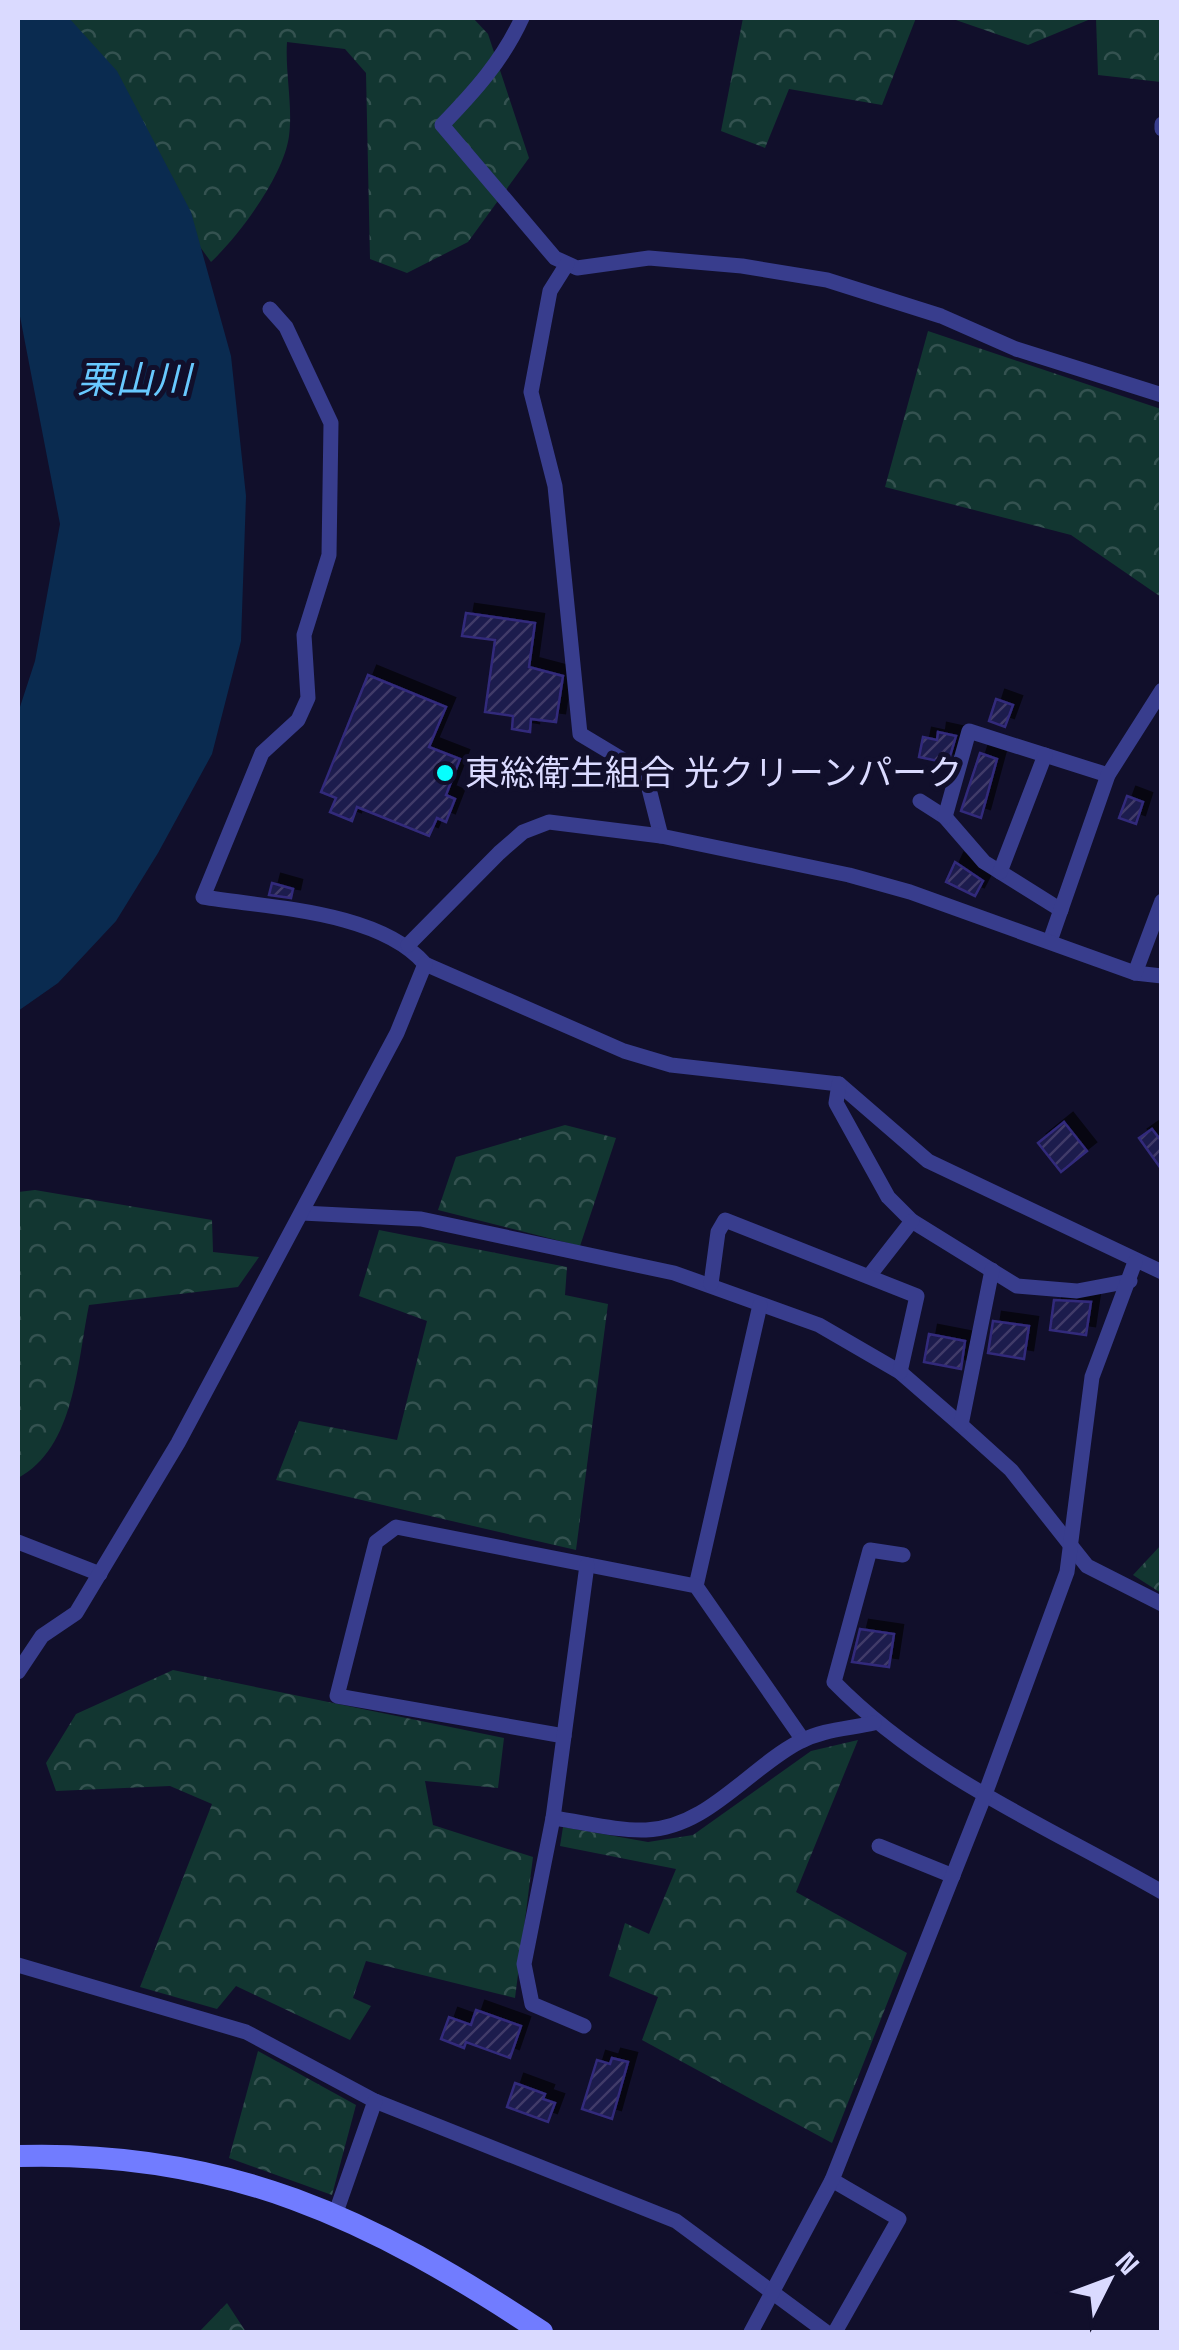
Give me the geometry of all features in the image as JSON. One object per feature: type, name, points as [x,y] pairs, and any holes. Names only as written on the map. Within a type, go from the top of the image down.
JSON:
[{"type":"street","points":[[522,18],[509,46],[482,83],[442,125],[556,258],[577,268],[649,258],[826,280],[941,316],[1016,349],[1162,394]]},
{"type":"street","points":[[568,264],[550,291],[531,392],[556,486],[580,734],[645,772],[661,836]]},
{"type":"street","points":[[270,309],[286,328],[331,423],[329,555],[304,635],[308,698],[298,720],[262,753],[203,896],[368,926],[408,944],[425,964],[583,1036],[640,1056],[671,1065],[839,1084],[928,1161],[1162,1272]]},
{"type":"street","points":[[1050,942],[1108,775],[1162,690]]},
{"type":"street","points":[[945,817],[969,732],[1108,775]]},
{"type":"street","points":[[1000,872],[1045,756]]},
{"type":"street","points":[[920,802],[945,817],[984,862],[1061,910]]},
{"type":"street","points":[[408,944],[524,832],[550,822],[661,836],[849,875],[1135,973],[1162,976]]},
{"type":"street","points":[[1135,973],[1162,900]]},
{"type":"street","points":[[18,1672],[42,1636],[76,1613],[178,1443],[397,1033],[425,964]]},
{"type":"street","points":[[839,1084],[836,1103],[888,1197],[912,1222],[1016,1286],[1036,1290],[1096,1289],[1130,1281]]},
{"type":"street","points":[[302,1214],[422,1220],[711,1284],[819,1325],[900,1372],[961,1424],[1011,1470],[1088,1566],[1162,1604]]},
{"type":"street","points":[[711,1284],[718,1232],[726,1220],[918,1296],[900,1372]]},
{"type":"street","points":[[870,1276],[912,1222]]},
{"type":"street","points":[[751,2332],[832,2180],[984,1797],[1072,1548],[1092,1376],[1135,1262]]},
{"type":"street","points":[[961,1424],[992,1270]]},
{"type":"street","points":[[696,1586],[760,1305]]},
{"type":"street","points":[[564,1736],[337,1696],[376,1542],[386,1532],[396,1527],[696,1586],[802,1740]]},
{"type":"street","points":[[18,1542],[100,1574]]},
{"type":"street","points":[[903,1555],[870,1550],[834,1682],[874,1723],[984,1797],[1162,1892]]},
{"type":"street","points":[[584,2026],[544,2013],[532,2004],[524,1964],[553,1818],[587,1565]]},
{"type":"street","points":[[553,1818],[647,1830],[673,1824],[711,1806],[768,1760],[802,1740],[834,1728],[874,1723]]},
{"type":"street","points":[[879,1846],[953,1876]]},
{"type":"street","points":[[18,1965],[246,2032],[375,2101],[676,2221],[826,2332]]},
{"type":"street","points":[[335,2215],[375,2101]]},
{"type":"street","points":[[18,2156],[71,2154],[230,2176],[389,2239],[542,2332]]},
{"type":"street","points":[[832,2180],[900,2218],[835,2332]]},
{"type":"green space","points":[[35,18],[473,18],[488,34],[529,158],[468,242],[407,273],[370,259],[366,73],[345,49],[287,42],[290,125],[285,152],[259,204],[211,262]]},
{"type":"green space","points":[[743,18],[916,18],[882,105],[789,89],[765,148],[721,131]]},
{"type":"green space","points":[[950,18],[1093,18],[1028,45]]},
{"type":"green space","points":[[1096,18],[1161,18],[1161,82],[1098,75]]},
{"type":"green space","points":[[928,331],[1161,409],[1161,597],[1071,535],[885,487]]},
{"type":"green space","points":[[565,1125],[616,1138],[580,1246],[438,1210],[456,1157]]},
{"type":"green space","points":[[35,1190],[212,1220],[213,1252],[259,1257],[238,1287],[89,1305],[76,1377],[62,1425],[37,1464],[18,1478],[18,1192]]},
{"type":"green space","points":[[379,1230],[567,1267],[565,1295],[608,1304],[576,1550],[276,1480],[299,1421],[397,1440],[427,1321],[359,1296]]},
{"type":"green space","points":[[1161,1545],[1161,1593],[1133,1575]]},
{"type":"green space","points":[[173,1670],[504,1738],[498,1788],[425,1781],[433,1825],[533,1857],[515,1998],[366,1961],[353,1998],[371,2006],[350,2040],[236,1986],[217,2009],[140,1987],[212,1804],[170,1786],[56,1791],[46,1763],[76,1714]]},
{"type":"green space","points":[[858,1740],[796,1892],[907,1953],[832,2143],[642,2040],[658,1997],[609,1976],[625,1923],[649,1934],[676,1869],[560,1846],[563,1827],[648,1842],[693,1835],[811,1751]]},
{"type":"green space","points":[[258,2051],[356,2105],[332,2195],[229,2158]]},
{"type":"green space","points":[[227,2303],[246,2332],[199,2332]]},
{"type":"water","name":"栗山川","points":[[18,18],[69,18],[117,71],[191,212],[231,356],[246,496],[241,641],[212,754],[116,921],[58,983],[18,1011],[18,713],[35,661],[60,524],[18,306]]},
{"type":"building","points":[[466,613],[535,623],[529,667],[563,676],[556,722],[531,719],[530,732],[512,729],[513,716],[485,712],[495,640],[462,636]]},
{"type":"building","points":[[368,675],[446,707],[429,747],[460,759],[446,795],[455,799],[446,822],[437,818],[429,836],[357,807],[352,821],[330,812],[336,798],[321,792]]},
{"type":"building","points":[[996,699],[1013,705],[1005,727],[989,721]]},
{"type":"building","points":[[938,732],[956,736],[948,763],[919,757],[923,737],[937,740]]},
{"type":"building","points":[[980,753],[997,759],[981,818],[961,811]]},
{"type":"building","points":[[1127,796],[1143,802],[1136,824],[1119,818]]},
{"type":"building","points":[[955,862],[983,881],[975,896],[946,882]]},
{"type":"building","points":[[272,883],[293,889],[291,898],[269,895]]},
{"type":"building","points":[[1064,1122],[1087,1151],[1061,1172],[1038,1143]]},
{"type":"building","points":[[1152,1129],[1162,1142],[1162,1170],[1139,1138]]},
{"type":"building","points":[[1054,1300],[1091,1302],[1086,1335],[1050,1330]]},
{"type":"building","points":[[993,1321],[1029,1326],[1024,1359],[988,1353]]},
{"type":"building","points":[[929,1334],[965,1341],[961,1369],[924,1362]]},
{"type":"building","points":[[860,1629],[894,1634],[889,1667],[852,1662]]},
{"type":"building","points":[[476,2010],[521,2026],[510,2058],[466,2042],[464,2048],[441,2039],[449,2017],[471,2025]]},
{"type":"building","points":[[612,2058],[628,2062],[612,2119],[582,2109],[597,2060],[610,2064]]},
{"type":"building","points":[[515,2083],[545,2094],[543,2099],[555,2103],[548,2122],[507,2107]]},
{"type":"place","name":"東総衛生組合 光クリーンパーク","points":[[445,773]]}]
